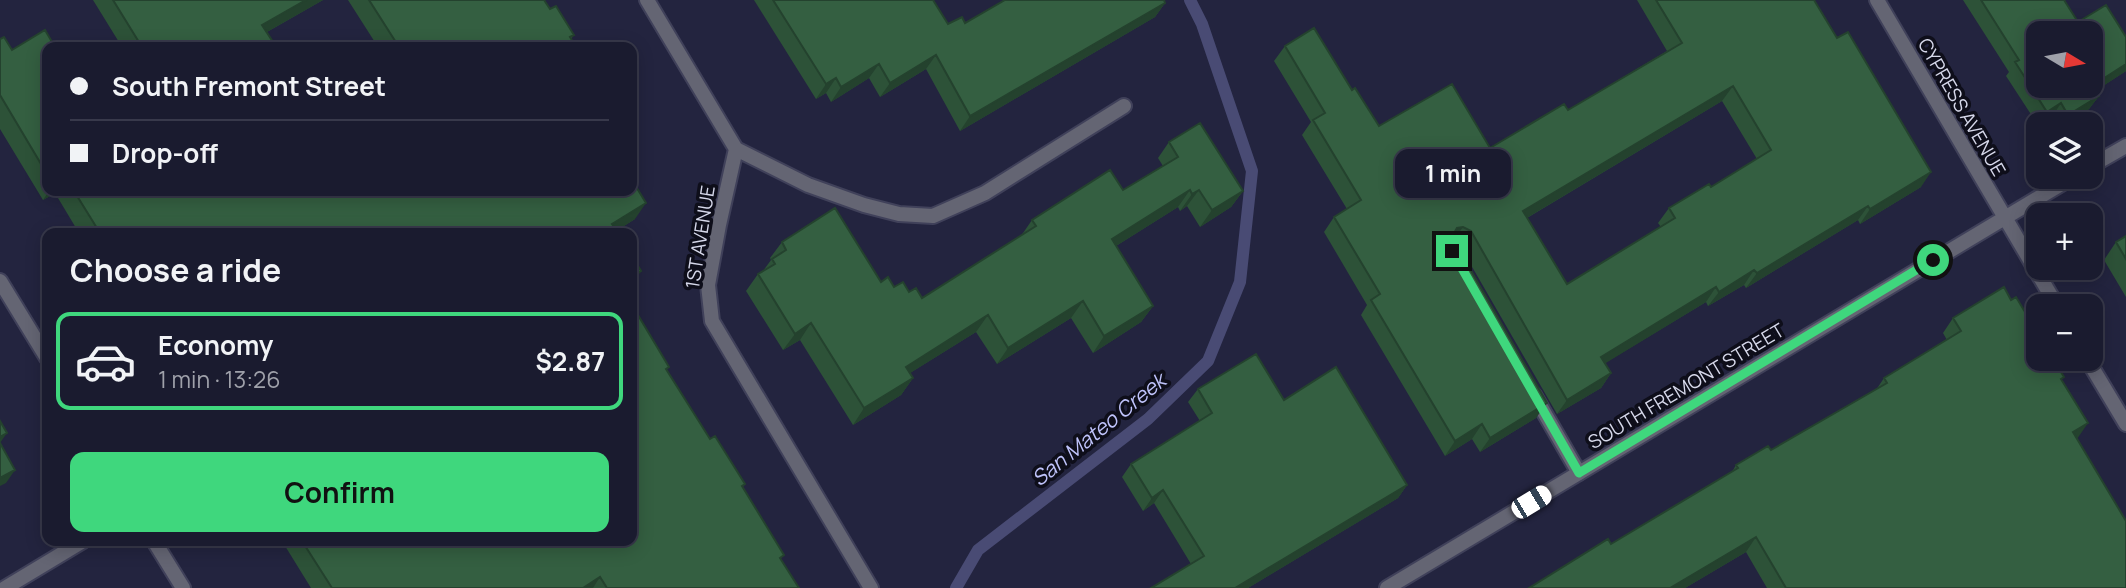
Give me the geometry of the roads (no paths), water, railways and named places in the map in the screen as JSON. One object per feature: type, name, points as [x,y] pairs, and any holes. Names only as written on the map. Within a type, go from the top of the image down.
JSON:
[{"type":"street","points":[[647,0],[736,149],[808,185],[899,214],[933,216],[985,193],[1124,106]]},
{"type":"street","name":"CYPRESS AVENUE","points":[[1877,0],[2050,294]]},
{"type":"street","points":[[2103,159],[2126,146]]},
{"type":"street","name":"1ST AVENUE","points":[[736,149],[708,285],[712,321],[871,588]]},
{"type":"street","name":"SOUTH FREMONT STREET","points":[[1387,588],[2052,189]]},
{"type":"street","points":[[0,281],[42,350]]},
{"type":"street","points":[[2094,371],[2126,424]]},
{"type":"street","points":[[1526,379],[1579,473]]},
{"type":"street","points":[[5,588],[75,546]]},
{"type":"street","points":[[157,546],[183,588]]},
{"type":"waterway","name":"San Mateo Creek","points":[[956,588],[978,550],[1148,419],[1208,361],[1240,282],[1252,171],[1202,24],[1190,0]]}]
